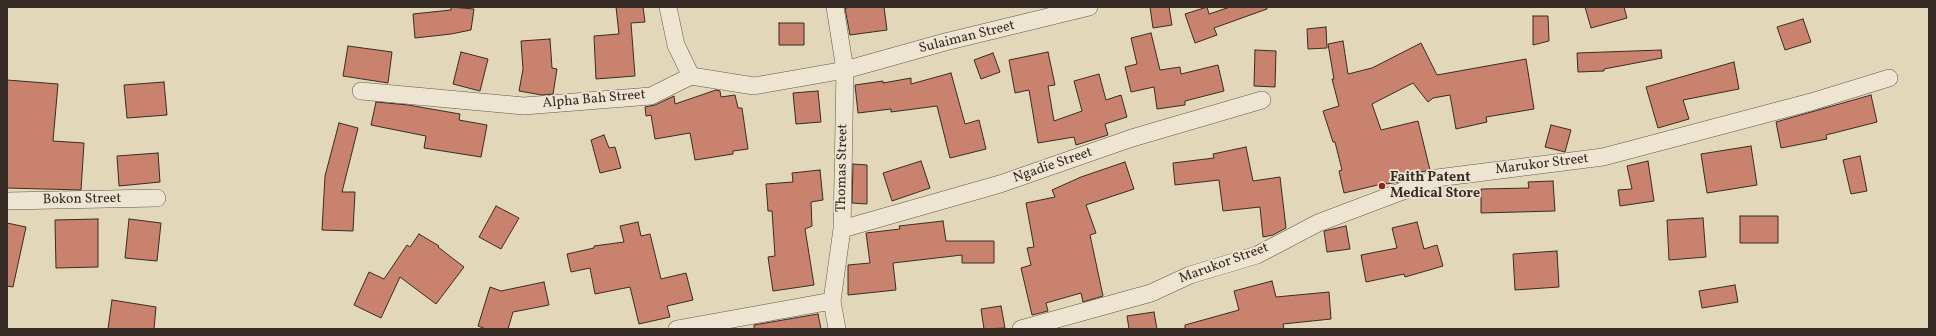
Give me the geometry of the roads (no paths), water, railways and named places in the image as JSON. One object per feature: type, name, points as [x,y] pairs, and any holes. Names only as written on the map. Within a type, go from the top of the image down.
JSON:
[{"type":"street","points":[[668,7],[676,45],[692,76],[754,86],[845,70]]},
{"type":"street","name":"Thomas Street","points":[[835,7],[845,70],[842,229],[832,301],[837,329]]},
{"type":"street","name":"Sulaiman Street","points":[[845,70],[946,42],[1089,7]]},
{"type":"street","name":"Alpha Bah Street","points":[[361,91],[524,106],[651,96],[692,76]]},
{"type":"street","name":"Marukor Street","points":[[1020,329],[1151,293],[1190,275],[1257,255],[1318,223],[1437,178],[1603,157],[1811,102],[1889,78]]},
{"type":"street","name":"Ngadie Street","points":[[842,229],[1000,184],[1132,138],[1262,100]]},
{"type":"street","name":"Bokon Street","points":[[7,201],[157,198]]},
{"type":"street","points":[[676,329],[832,301]]},
{"type":"place","name":"Faith Patent Medical Store","points":[[1382,186]]}]
